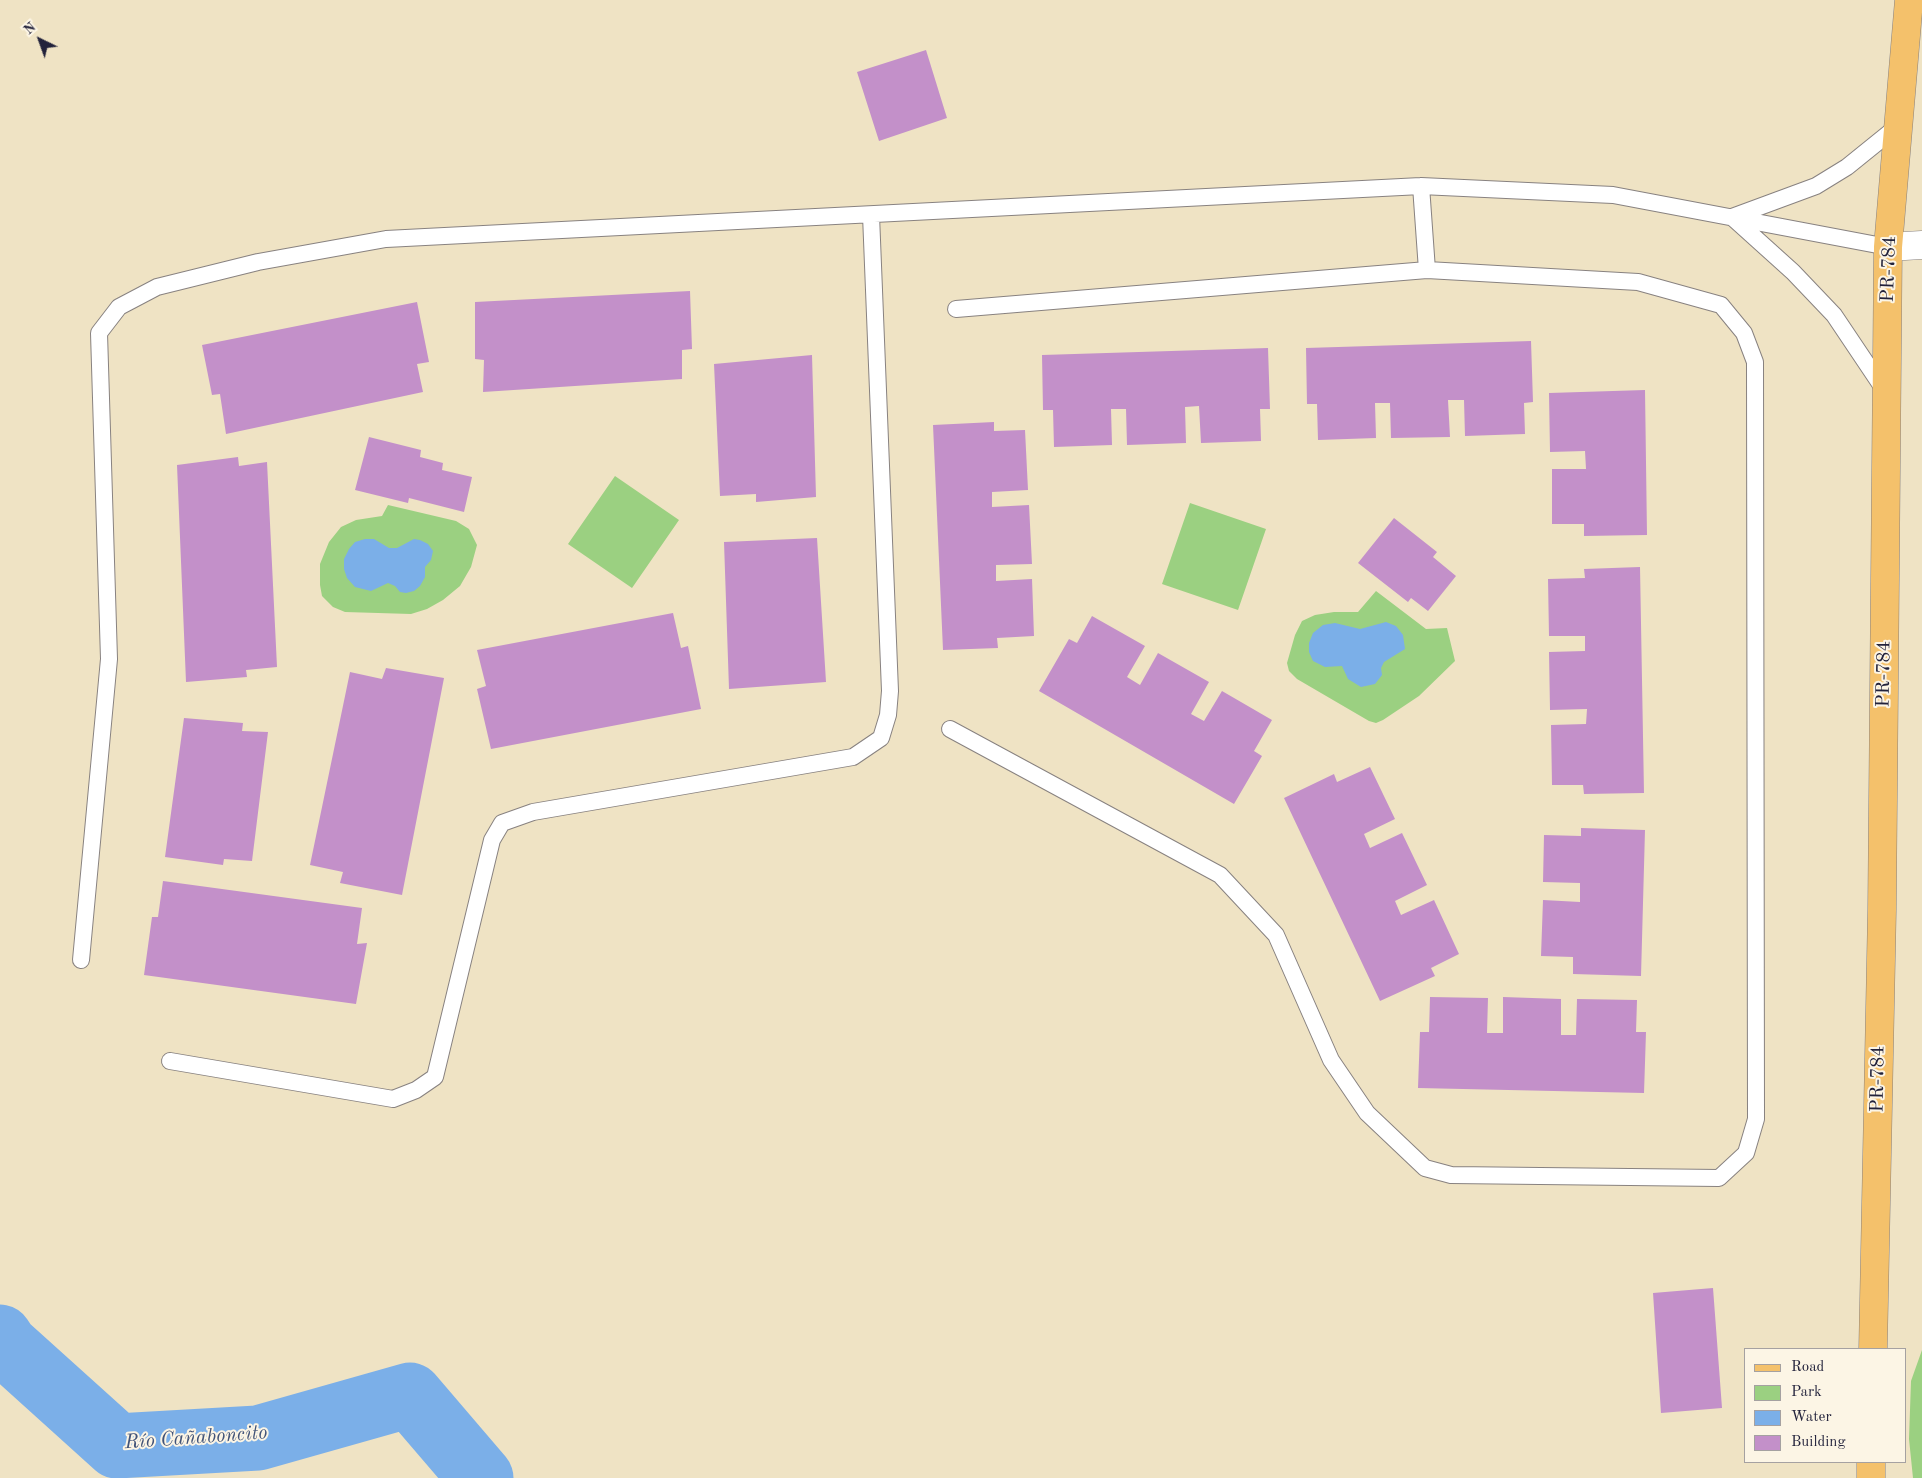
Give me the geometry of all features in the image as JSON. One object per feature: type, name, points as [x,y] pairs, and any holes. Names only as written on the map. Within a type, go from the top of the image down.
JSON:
[{"type":"main road","name":"PR-784","points":[[1874,1348],[1882,910],[1888,247],[1909,0]]},
{"type":"main road","points":[[1871,1463],[1871,1478]]},
{"type":"street","points":[[1888,247],[1922,245]]},
{"type":"lane","points":[[1732,217],[1816,186],[1847,167],[1899,125]]},
{"type":"lane","points":[[1421,186],[1427,270]]},
{"type":"lane","points":[[81,960],[109,659],[100,333],[119,307],[157,287],[258,262],[386,239],[1421,186],[1613,195],[1888,247]]},
{"type":"lane","points":[[170,1061],[394,1099],[416,1090],[435,1077],[492,840],[502,823],[533,812],[853,756],[881,738],[888,715],[890,691],[871,215]]},
{"type":"lane","points":[[1732,217],[1793,272],[1834,315],[1887,394]]},
{"type":"lane","points":[[950,729],[1220,875],[1276,935],[1331,1060],[1367,1114],[1426,1168],[1451,1175],[1719,1178],[1746,1153],[1756,1119],[1755,362],[1744,333],[1721,305],[1638,282],[1427,270],[956,309]]},
{"type":"green space","points":[[615,476],[679,520],[632,588],[568,544]]},
{"type":"green space","points":[[1190,503],[1266,529],[1238,610],[1162,584]]},
{"type":"green space","points":[[388,505],[456,521],[469,529],[477,545],[471,567],[460,586],[443,600],[427,609],[411,614],[345,612],[333,607],[322,596],[320,585],[320,564],[329,542],[341,527],[356,520],[382,516]]},
{"type":"green space","points":[[1376,591],[1426,629],[1447,628],[1455,661],[1419,696],[1376,723],[1369,721],[1297,679],[1289,671],[1287,663],[1295,635],[1302,621],[1315,615],[1334,612],[1358,612]]},
{"type":"green space","points":[[1922,1350],[1922,1478],[1913,1478],[1909,1439],[1911,1381]]},
{"type":"water","points":[[374,539],[389,548],[397,548],[414,539],[428,544],[433,551],[431,560],[425,567],[425,577],[420,586],[414,591],[406,593],[400,592],[395,586],[388,583],[371,591],[355,587],[347,578],[344,569],[344,559],[355,542]]},
{"type":"water","points":[[1386,622],[1396,626],[1403,635],[1405,649],[1384,662],[1381,668],[1382,675],[1375,684],[1361,687],[1348,679],[1342,666],[1325,667],[1313,661],[1309,652],[1309,643],[1313,633],[1323,625],[1335,623],[1360,629]]},
{"type":"building","points":[[926,50],[947,118],[879,141],[857,72]]},
{"type":"building","points":[[690,291],[692,349],[682,350],[682,379],[483,392],[484,360],[475,359],[475,302]]},
{"type":"building","points":[[417,302],[429,362],[417,364],[423,392],[226,434],[220,394],[212,395],[202,345]]},
{"type":"building","points":[[1531,341],[1533,402],[1524,403],[1525,434],[1465,436],[1464,400],[1448,400],[1450,437],[1391,438],[1390,403],[1375,403],[1376,438],[1318,440],[1317,404],[1307,404],[1306,348]]},
{"type":"building","points":[[1268,348],[1270,409],[1260,409],[1261,441],[1201,443],[1199,406],[1185,407],[1186,443],[1127,445],[1126,409],[1111,409],[1112,445],[1054,447],[1053,410],[1043,410],[1042,355]]},
{"type":"building","points":[[812,355],[816,497],[756,502],[756,494],[720,496],[714,364]]},
{"type":"building","points":[[1645,390],[1647,535],[1584,536],[1584,524],[1552,524],[1552,469],[1586,469],[1585,451],[1550,452],[1549,393]]},
{"type":"building","points":[[994,422],[994,431],[1025,430],[1028,490],[992,492],[992,507],[1029,505],[1032,564],[996,565],[996,581],[1032,579],[1034,636],[997,638],[998,648],[943,650],[933,425]]},
{"type":"building","points":[[369,437],[421,450],[420,457],[443,463],[442,470],[472,477],[464,512],[409,498],[408,503],[355,490]]},
{"type":"building","points":[[238,457],[239,466],[267,462],[277,667],[246,670],[247,677],[186,682],[177,465]]},
{"type":"building","points":[[1394,518],[1437,552],[1433,557],[1456,576],[1428,611],[1411,598],[1408,602],[1358,563]]},
{"type":"building","points":[[817,538],[826,682],[729,689],[724,542]]},
{"type":"building","points":[[1640,567],[1644,793],[1584,794],[1583,785],[1552,785],[1551,725],[1586,724],[1587,709],[1550,710],[1549,652],[1585,651],[1585,636],[1549,636],[1548,579],[1585,578],[1584,569]]},
{"type":"building","points":[[673,613],[681,648],[688,646],[701,709],[491,749],[477,689],[486,686],[477,650]]},
{"type":"building","points":[[1092,616],[1145,646],[1127,677],[1140,685],[1158,653],[1209,682],[1191,714],[1204,721],[1222,691],[1272,720],[1254,751],[1262,756],[1234,804],[1039,691],[1069,639],[1077,643]]},
{"type":"building","points":[[386,668],[444,678],[402,895],[340,883],[343,872],[310,865],[350,672],[382,679]]},
{"type":"building","points":[[184,718],[243,723],[242,731],[268,732],[252,861],[224,859],[223,865],[165,857]]},
{"type":"building","points":[[1370,767],[1395,819],[1364,834],[1370,848],[1402,833],[1427,885],[1395,901],[1401,915],[1434,900],[1459,954],[1431,968],[1435,976],[1380,1001],[1284,798],[1334,774],[1337,782]]},
{"type":"building","points":[[1581,828],[1645,830],[1641,976],[1573,974],[1573,957],[1541,956],[1543,900],[1580,902],[1580,883],[1543,882],[1544,835],[1581,836]]},
{"type":"building","points":[[163,881],[362,908],[357,944],[367,943],[356,1004],[144,975],[152,917],[158,917]]},
{"type":"building","points":[[1430,997],[1488,998],[1487,1033],[1503,1033],[1503,997],[1561,999],[1561,1035],[1576,1035],[1577,999],[1637,1000],[1636,1032],[1646,1032],[1644,1093],[1418,1088],[1420,1032],[1429,1032]]},
{"type":"building","points":[[1713,1288],[1722,1408],[1661,1413],[1653,1293]]},
{"type":"waterway","name":"Río Cañaboncito","points":[[0,1337],[6,1346],[117,1446],[258,1438],[410,1395],[481,1478]]}]
